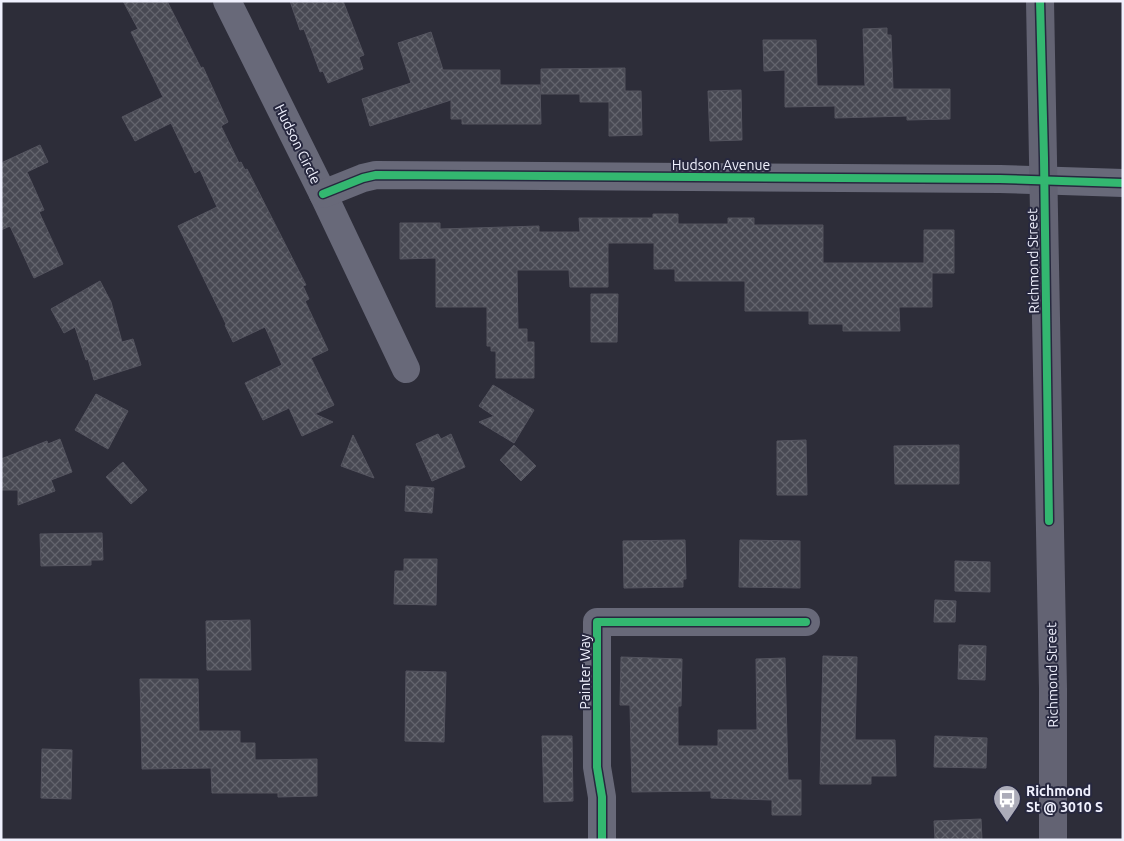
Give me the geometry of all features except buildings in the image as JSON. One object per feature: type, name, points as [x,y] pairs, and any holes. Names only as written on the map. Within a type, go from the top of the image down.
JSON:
[{"type":"main road","name":"Richmond Street","points":[[1040,1],[1053,679],[1053,840]]},
{"type":"street","name":"Hudson Circle","points":[[227,1],[323,194],[406,369]]},
{"type":"street","name":"Hudson Avenue","points":[[323,194],[364,178],[376,176],[990,179],[1123,183]]},
{"type":"street","name":"Painter Way","points":[[602,840],[602,797],[598,767],[597,622],[806,622]]},
{"type":"cycle path","points":[[1040,1],[1049,521]]},
{"type":"cycle path","points":[[323,194],[363,178],[376,175],[1000,179],[1123,183]]},
{"type":"cycle path","points":[[602,840],[602,797],[597,767],[597,622],[806,622]]},
{"type":"place","name":"Richmond St @ 3010 S","points":[[1007,823]]}]
